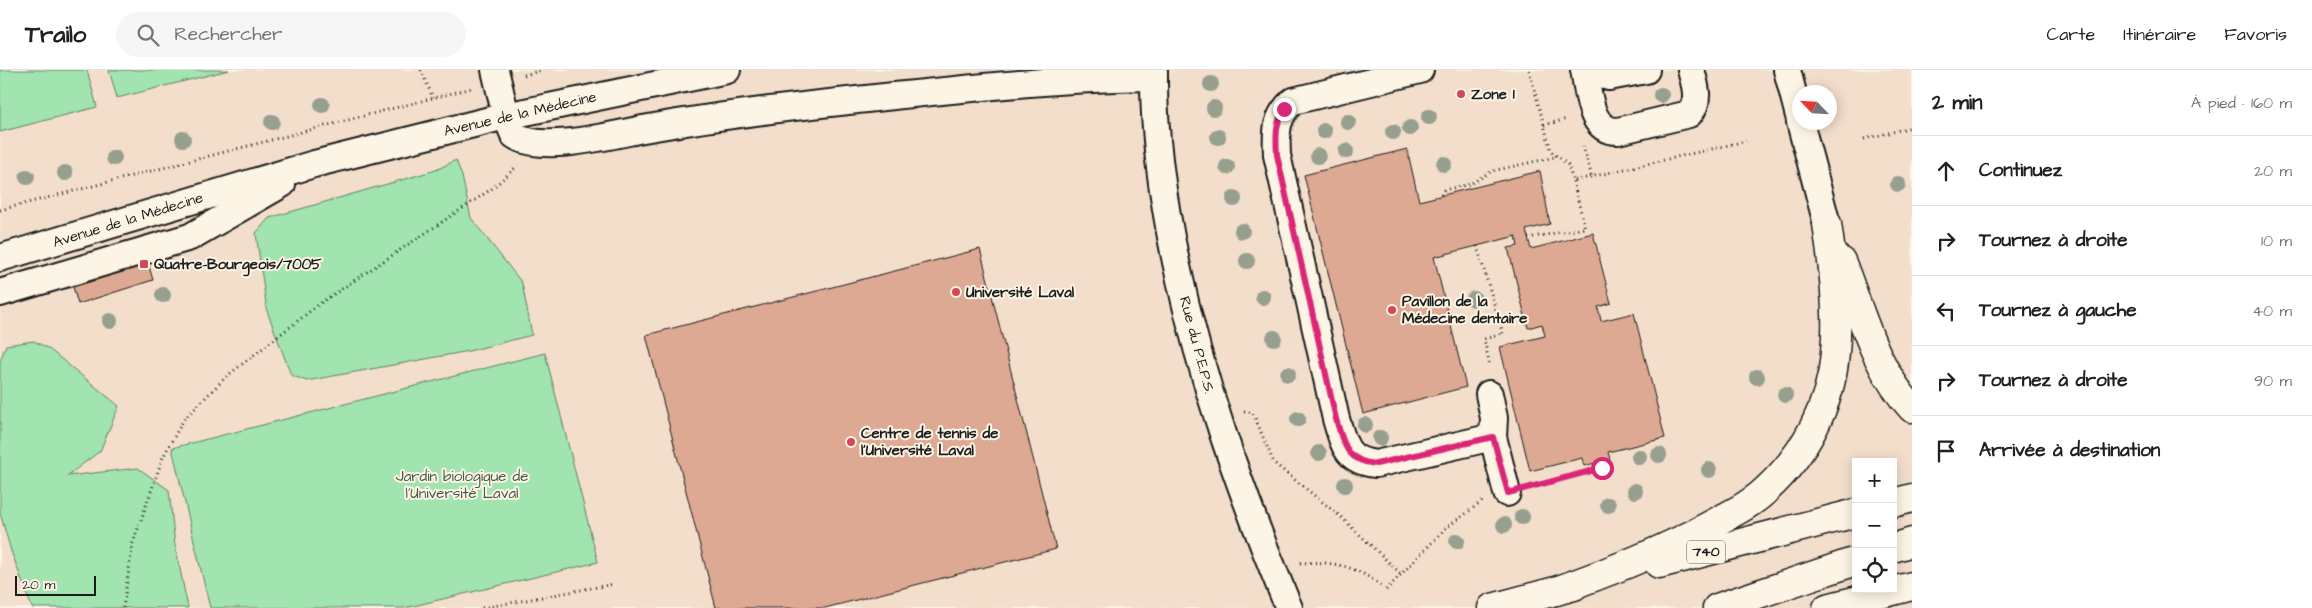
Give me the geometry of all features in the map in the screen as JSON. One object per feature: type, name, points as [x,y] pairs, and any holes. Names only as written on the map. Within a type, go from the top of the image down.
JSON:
[{"type":"highway","points":[[1827,224],[1880,363],[1894,387],[1912,408]]},
{"type":"highway","points":[[1556,591],[1634,562],[1715,522],[1766,491],[1791,463],[1820,414],[1830,384],[1835,354],[1835,293],[1827,224]]},
{"type":"highway","points":[[1897,502],[1912,498]]},
{"type":"highway","name":"740","points":[[1492,608],[1852,514]]},
{"type":"highway","points":[[1897,547],[1912,542]]},
{"type":"highway","points":[[1717,608],[1852,562]]},
{"type":"highway","points":[[1827,608],[1912,586]]},
{"type":"street","name":"Avenue de la Médecine","points":[[0,258],[314,164],[506,116],[727,70]]},
{"type":"street","points":[[1420,70],[1293,101],[1284,109],[1278,120],[1276,132],[1277,155],[1336,419],[1344,447],[1354,458],[1363,463],[1376,464],[1493,437]]},
{"type":"street","points":[[1646,70],[1609,77],[1584,70],[1594,116],[1599,126],[1608,132],[1618,131],[1689,114],[1694,109],[1696,99],[1691,70]]},
{"type":"street","points":[[1787,70],[1792,90]]},
{"type":"street","points":[[496,76],[506,116],[514,135],[528,142],[565,143],[741,114],[955,89],[1154,73]]},
{"type":"street","name":"Rue du P.E.P.S.","points":[[1154,73],[1163,190],[1187,313],[1227,452],[1285,597]]},
{"type":"street","points":[[1802,130],[1827,224]]},
{"type":"street","name":"Avenue de la Médecine","points":[[0,292],[190,237],[314,164]]},
{"type":"street","points":[[1489,394],[1494,418],[1493,437],[1507,490]]},
{"type":"path","points":[[421,70],[433,98]]},
{"type":"path","points":[[0,210],[433,98],[496,76],[543,70]]},
{"type":"path","points":[[1864,139],[1912,127]]},
{"type":"path","points":[[123,608],[133,543],[163,457],[184,419],[227,376],[322,302],[493,188],[526,158],[528,142]]},
{"type":"path","points":[[1441,195],[1444,190],[1470,184],[1492,171],[1555,157]]},
{"type":"path","points":[[1528,238],[1585,228],[1573,181]]},
{"type":"path","points":[[1478,246],[1503,334],[1484,339],[1490,368]]},
{"type":"path","points":[[1242,410],[1253,413],[1274,463],[1341,517],[1401,574]]},
{"type":"path","points":[[1301,562],[1342,564],[1365,573],[1384,589],[1446,528],[1507,490],[1602,468],[1596,463]]},
{"type":"path","points":[[482,608],[614,584]]},
{"type":"shaded area","name":"Université Laval","points":[[0,70],[1912,70],[1912,608],[0,608]]},
{"type":"green space","points":[[0,70],[87,70],[97,107],[0,132]]},
{"type":"green space","points":[[109,70],[229,70],[117,98]]},
{"type":"green space","points":[[456,160],[462,176],[471,218],[522,283],[532,335],[469,351],[306,381],[291,375],[267,311],[256,233],[269,218],[436,170]]},
{"type":"green space","points":[[34,341],[49,349],[119,406],[100,451],[67,476],[138,468],[169,490],[175,545],[188,608],[32,608],[11,551],[0,513],[0,361],[6,345]]},
{"type":"green space","name":"Jardin biologique de l'Université Laval","points":[[545,353],[598,562],[405,608],[210,608],[172,448]]},
{"type":"building","name":"Pavillon de la Médecine dentaire","points":[[1407,149],[1419,201],[1540,171],[1550,224],[1526,230],[1531,249],[1593,233],[1611,303],[1598,307],[1601,321],[1634,313],[1665,438],[1608,452],[1610,459],[1584,466],[1582,458],[1530,471],[1500,347],[1545,336],[1542,324],[1528,328],[1508,248],[1518,246],[1516,236],[1434,257],[1466,387],[1363,414],[1304,175]]},
{"type":"building","name":"Centre de tennis de l’Université Laval","points":[[980,249],[1056,549],[825,608],[716,608],[646,335]]},
{"type":"building","points":[[148,263],[153,280],[78,304],[73,287]]},
{"type":"place","name":"Zone 1","points":[[1461,94]]},
{"type":"place","name":"Quatre-Bourgeois/7005","points":[[144,264]]},
{"type":"place","name":"Université Laval","points":[[956,292]]},
{"type":"place","name":"Pavillon de la Médecine dentaire","points":[[1392,310]]},
{"type":"place","name":"Centre de tennis de l’Université Laval","points":[[851,442]]},
{"type":"route","points":[[1284,109],[1278,120],[1276,132],[1277,155],[1336,419],[1344,447],[1354,458],[1363,463],[1376,464],[1493,437],[1508,493],[1602,468]]}]
